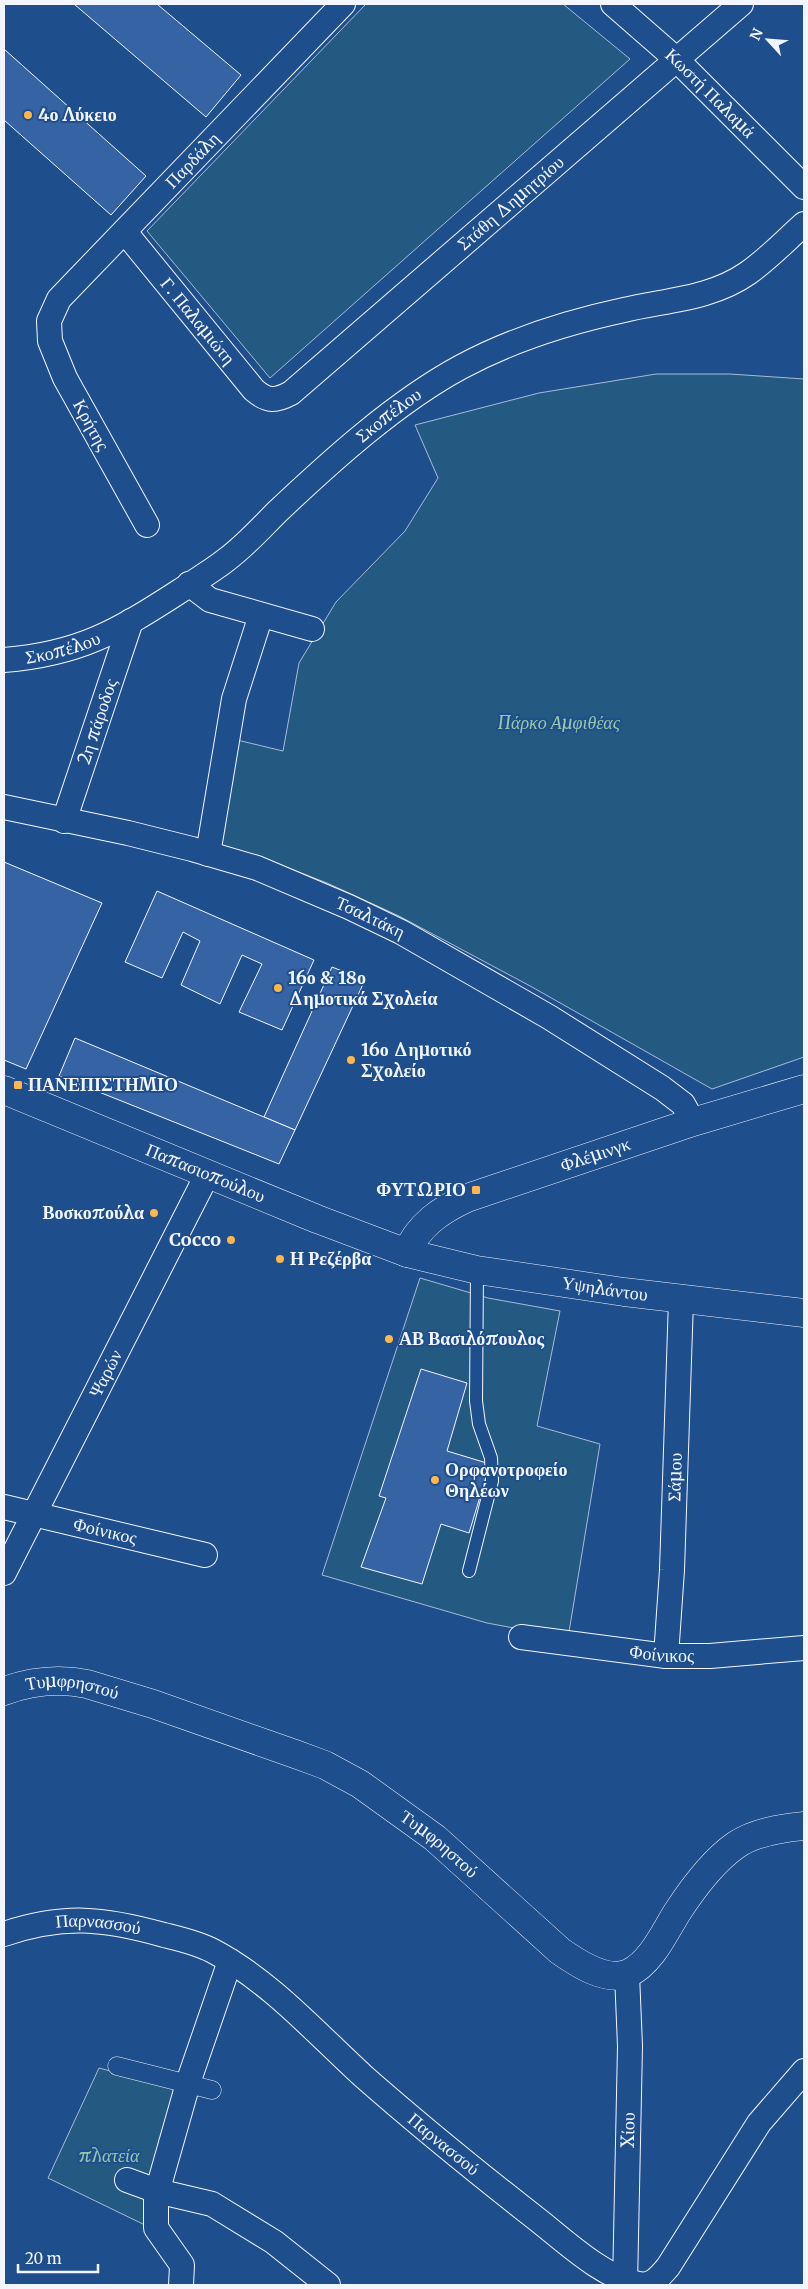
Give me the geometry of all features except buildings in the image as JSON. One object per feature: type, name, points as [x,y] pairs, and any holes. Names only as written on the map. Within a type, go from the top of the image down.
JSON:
[{"type":"main road","name":"Φλέμινγκ","points":[[407,1253],[416,1235],[435,1216],[467,1198],[694,1122],[804,1089]]},
{"type":"main road","name":"Παπασιοπούλου","points":[[4,1090],[334,1226],[407,1253]]},
{"type":"main road","name":"Υψηλάντου","points":[[407,1253],[476,1270],[681,1300],[804,1313]]},
{"type":"main road","name":"Τυμφρηστού","points":[[4,1691],[39,1681],[72,1681],[87,1684],[218,1726],[325,1765],[382,1798],[435,1838],[560,1951],[579,1965],[594,1971],[627,1974]]},
{"type":"main road","points":[[627,1974],[651,1953],[687,1898],[730,1850],[754,1835],[804,1826]]},
{"type":"street","name":"Παρδάλη","points":[[49,321],[60,299],[344,4]]},
{"type":"street","name":"Κωστή Παλαμά","points":[[613,4],[676,58],[804,187]]},
{"type":"street","name":"Στάθη Δημητρίου","points":[[277,400],[291,393],[676,58],[741,4]]},
{"type":"street","name":"Σκοπέλου","points":[[15,659],[81,646],[107,635],[131,622],[226,560],[309,484],[422,389],[463,366],[517,342],[575,322],[626,309],[682,300],[723,286],[748,274],[804,224]]},
{"type":"street","name":"Γ. Παλαμιώτη","points":[[125,232],[254,390],[271,400],[277,400]]},
{"type":"street","name":"Κρήτης","points":[[49,321],[50,341],[65,378],[147,525]]},
{"type":"street","points":[[189,584],[210,600],[312,629]]},
{"type":"street","points":[[208,854],[234,699],[261,616]]},
{"type":"street","name":"2η πάροδος","points":[[64,821],[131,622]]},
{"type":"street","points":[[4,647],[15,659]]},
{"type":"street","name":"Τσαλτάκη","points":[[4,808],[128,833],[208,854],[275,875],[349,907],[401,932],[549,1017],[662,1088],[683,1104],[694,1122]]},
{"type":"street","name":"Ψαρών","points":[[4,1573],[208,1173]]},
{"type":"street","name":"Σάμου","points":[[666,1656],[672,1570],[681,1300]]},
{"type":"street","name":"Φοίνικος","points":[[4,1507],[205,1555]]},
{"type":"street","name":"Φοίνικος","points":[[521,1637],[666,1656],[710,1656],[804,1648]]},
{"type":"street","name":"Παρνασσού","points":[[4,1934],[46,1922],[79,1919],[98,1920],[183,1940],[212,1951],[230,1961],[288,2006],[385,2096],[463,2161],[586,2258],[625,2282],[645,2285],[652,2283],[662,2274],[676,2256],[758,2123],[804,2071]]},
{"type":"street","points":[[181,2285],[182,2265],[158,2233],[154,2223],[157,2191],[188,2084],[230,1961]]},
{"type":"street","name":"Χίου","points":[[625,2282],[630,2065],[627,1974]]},
{"type":"street","points":[[117,2066],[212,2090]]},
{"type":"street","points":[[127,2180],[157,2191],[212,2204],[274,2242],[328,2285]]},
{"type":"lane","points":[[469,1571],[492,1481],[491,1458],[479,1424],[476,1401],[476,1270]]},
{"type":"green space","points":[[366,4],[563,4],[630,59],[270,378],[147,231]]},
{"type":"green space","name":"Πάρκο Αμφιθέας","points":[[656,374],[730,374],[804,379],[804,1057],[712,1089],[532,987],[399,916],[327,883],[260,857],[219,849],[237,740],[283,751],[299,663],[336,602],[405,531],[438,478],[415,425],[539,393]]},
{"type":"green space","points":[[420,1278],[488,1298],[560,1311],[537,1426],[600,1444],[568,1638],[487,1623],[322,1575]]},
{"type":"green space","name":"πλατεία","points":[[99,2068],[179,2089],[147,2226],[48,2178]]},
{"type":"place","name":"4ο Λύκειο","points":[[28,115]]},
{"type":"place","name":"16ο & 18ο Δημοτικά Σχολεία","points":[[278,988]]},
{"type":"place","name":"16ο Δημοτικό Σχολείο","points":[[351,1060]]},
{"type":"place","name":"ΠΑΝΕΠΙΣΤΗΜΙΟ","points":[[18,1085]]},
{"type":"place","name":"ΦΥΤΩΡΙΟ","points":[[476,1190]]},
{"type":"place","name":"Βοσκοπούλα","points":[[154,1213]]},
{"type":"place","name":"Cocco","points":[[231,1240]]},
{"type":"place","name":"Η Ρεζέρβα","points":[[280,1259]]},
{"type":"place","name":"ΑΒ Βασιλόπουλος","points":[[389,1339]]},
{"type":"place","name":"Ορφανοτροφείο Θηλέων","points":[[435,1480]]}]
